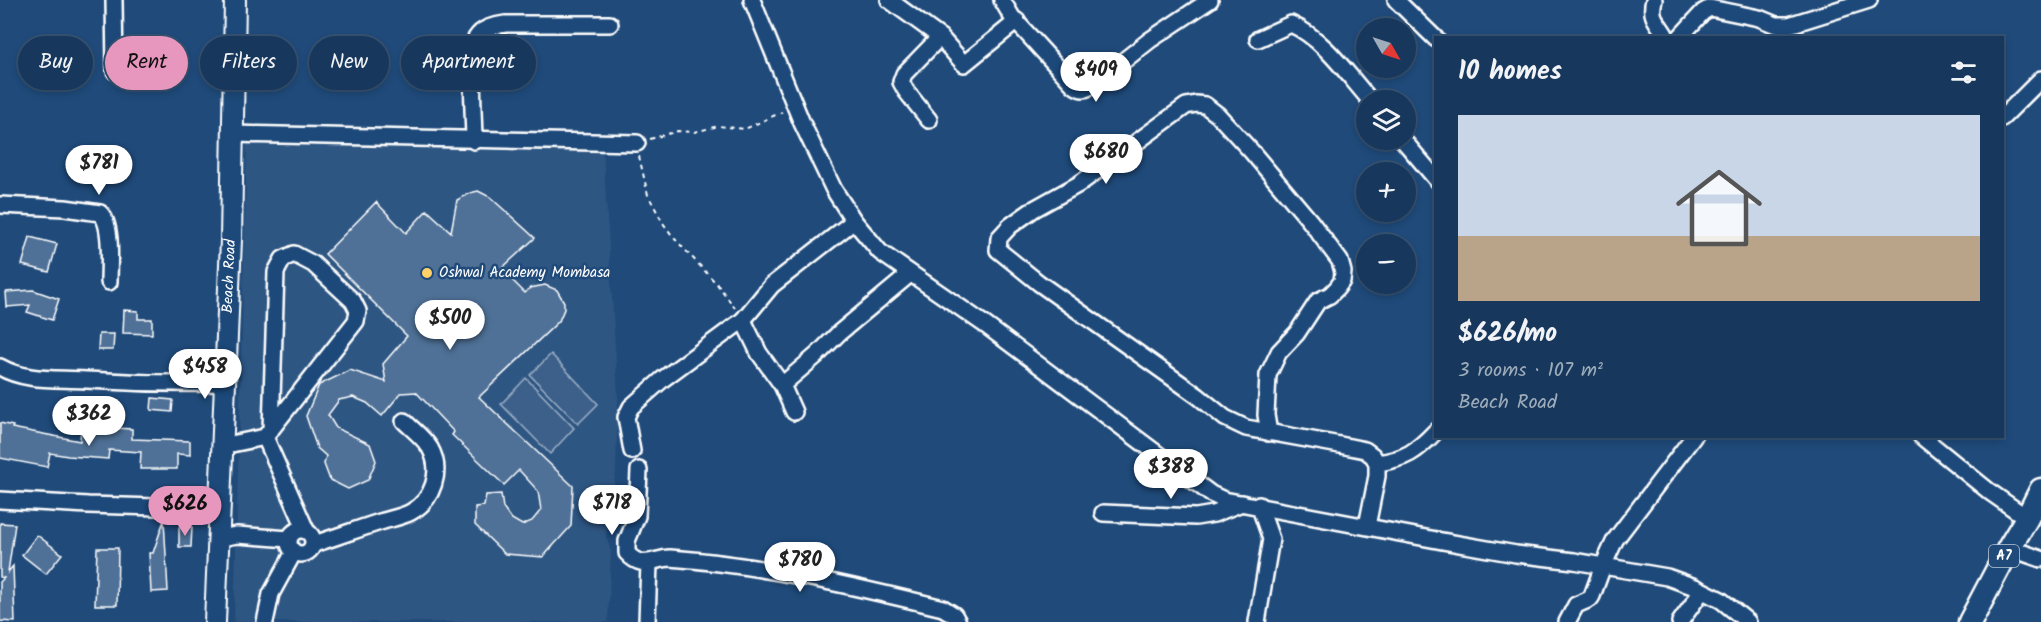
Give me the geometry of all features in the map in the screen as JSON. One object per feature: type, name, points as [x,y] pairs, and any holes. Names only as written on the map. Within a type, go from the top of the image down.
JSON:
[{"type":"highway","name":"A7","points":[[1970,622],[2041,490]]},
{"type":"main road","name":"Beach Road","points":[[215,622],[231,240],[235,0]]},
{"type":"street","points":[[114,0],[115,36]]},
{"type":"street","points":[[752,0],[834,190],[854,221],[880,252],[984,324],[1211,494],[1224,500],[1495,550],[1667,577],[1721,600],[1748,622]]},
{"type":"street","points":[[889,0],[940,37],[964,64],[1017,21]]},
{"type":"street","points":[[1002,0],[1017,21],[1074,85],[1082,90],[1087,89],[1150,40],[1210,0]]},
{"type":"street","points":[[1396,0],[1434,37]]},
{"type":"street","points":[[1654,0],[1652,11],[1666,36]]},
{"type":"street","points":[[1681,36],[1703,12],[1710,8],[1759,18],[1776,25],[1789,25],[1869,0]]},
{"type":"street","points":[[474,141],[473,45],[482,31],[505,24],[610,24]]},
{"type":"street","points":[[1258,39],[1292,24],[1302,29],[1330,53],[1361,90]]},
{"type":"street","points":[[929,120],[901,82],[904,74],[940,37]]},
{"type":"street","points":[[2004,116],[2041,79]]},
{"type":"street","points":[[1269,433],[1266,416],[1266,384],[1272,364],[1318,302],[1330,295],[1342,281],[1340,261],[1252,152],[1211,109],[1205,105],[1192,104],[1186,106],[1079,184],[1034,209],[1010,226],[1003,232],[997,245],[998,250],[1039,283],[1225,418],[1246,428],[1269,433],[1365,450],[1373,456],[1377,463],[1377,476],[1367,526]]},
{"type":"street","points":[[232,134],[637,143]]},
{"type":"street","points":[[1411,150],[1434,177]]},
{"type":"street","points":[[0,205],[65,208],[100,213],[106,221],[108,230],[109,282]]},
{"type":"street","points":[[632,452],[626,417],[631,407],[663,379],[743,320],[772,285],[854,221]]},
{"type":"street","points":[[220,538],[237,535],[291,545],[306,554],[312,548],[310,537],[268,433],[276,272],[283,259],[294,254],[313,264],[354,301],[357,311],[356,321],[268,433],[222,446]]},
{"type":"street","points":[[782,385],[910,273]]},
{"type":"street","points":[[743,320],[759,353],[782,385],[794,412]]},
{"type":"street","points":[[0,367],[21,376],[52,379],[129,383],[226,383]]},
{"type":"street","points":[[265,622],[271,594],[297,530],[310,537],[410,512],[430,493],[435,482],[436,470],[432,453],[404,421]]},
{"type":"street","points":[[1377,463],[1399,460],[1410,455],[1434,433]]},
{"type":"street","points":[[1567,622],[1576,605],[1592,596],[1615,540],[1692,438]]},
{"type":"street","points":[[1923,438],[1990,492],[2027,518]]},
{"type":"street","points":[[639,470],[637,516],[626,547],[627,553],[638,562],[649,563],[659,558],[670,558],[783,573],[861,588],[943,608],[954,615],[958,622]]},
{"type":"street","points":[[0,500],[191,508]]},
{"type":"street","points":[[1103,513],[1196,518],[1242,503]]},
{"type":"street","points":[[1257,622],[1271,540],[1259,505]]},
{"type":"street","points":[[2008,548],[2041,559]]},
{"type":"street","points":[[647,622],[649,563]]},
{"type":"street","points":[[1680,622],[1702,591]]},
{"type":"path","points":[[743,320],[717,284],[663,223],[648,195],[637,143],[678,131],[694,132],[719,126],[745,129],[796,105]]},
{"type":"shaded area","name":"Oshwal Academy Mombasa","points":[[247,141],[603,150],[618,396],[616,471],[606,536],[611,552],[608,622],[234,622]]},
{"type":"shaded area","points":[[551,354],[598,404],[578,424],[530,375]]},
{"type":"shaded area","points":[[526,378],[574,428],[550,454],[501,404]]},
{"type":"building","points":[[478,191],[490,197],[535,238],[501,269],[525,293],[530,288],[545,285],[557,290],[564,302],[559,321],[479,397],[573,486],[571,526],[543,557],[505,554],[475,525],[475,507],[484,506],[486,495],[501,494],[503,508],[510,518],[522,525],[532,521],[541,510],[538,491],[519,470],[504,485],[452,435],[454,432],[416,392],[401,393],[382,416],[367,403],[353,397],[339,400],[328,415],[336,428],[370,444],[376,461],[368,480],[348,489],[330,480],[324,464],[326,456],[317,448],[306,416],[319,385],[350,370],[386,382],[383,364],[407,336],[325,254],[376,202],[406,233],[427,210],[451,232],[457,200]]},
{"type":"building","points":[[30,237],[57,244],[49,272],[22,265]]},
{"type":"building","points":[[33,290],[59,299],[52,320],[27,312],[30,305],[7,307],[6,292]]},
{"type":"building","points":[[124,310],[138,311],[138,319],[152,319],[152,334],[123,333]]},
{"type":"building","points":[[99,334],[114,334],[113,350],[98,350]]},
{"type":"building","points":[[152,398],[173,400],[172,412],[151,410]]},
{"type":"building","points":[[0,423],[13,426],[12,428],[80,441],[81,426],[132,429],[132,439],[190,441],[190,455],[177,454],[177,469],[140,469],[141,452],[109,450],[108,459],[50,453],[47,467],[0,458]]},
{"type":"building","points":[[164,520],[168,591],[151,592],[149,553],[153,553]]},
{"type":"building","points":[[0,523],[15,524],[8,572],[13,566],[15,622],[0,621],[0,582],[4,578],[0,577]]},
{"type":"building","points":[[179,527],[192,527],[191,547],[179,547]]},
{"type":"building","points":[[37,535],[62,554],[46,574],[22,555]]},
{"type":"building","points":[[97,548],[118,548],[117,605],[95,605]]},
{"type":"place","name":"Oshwal Academy Mombasa","points":[[427,273]]}]
